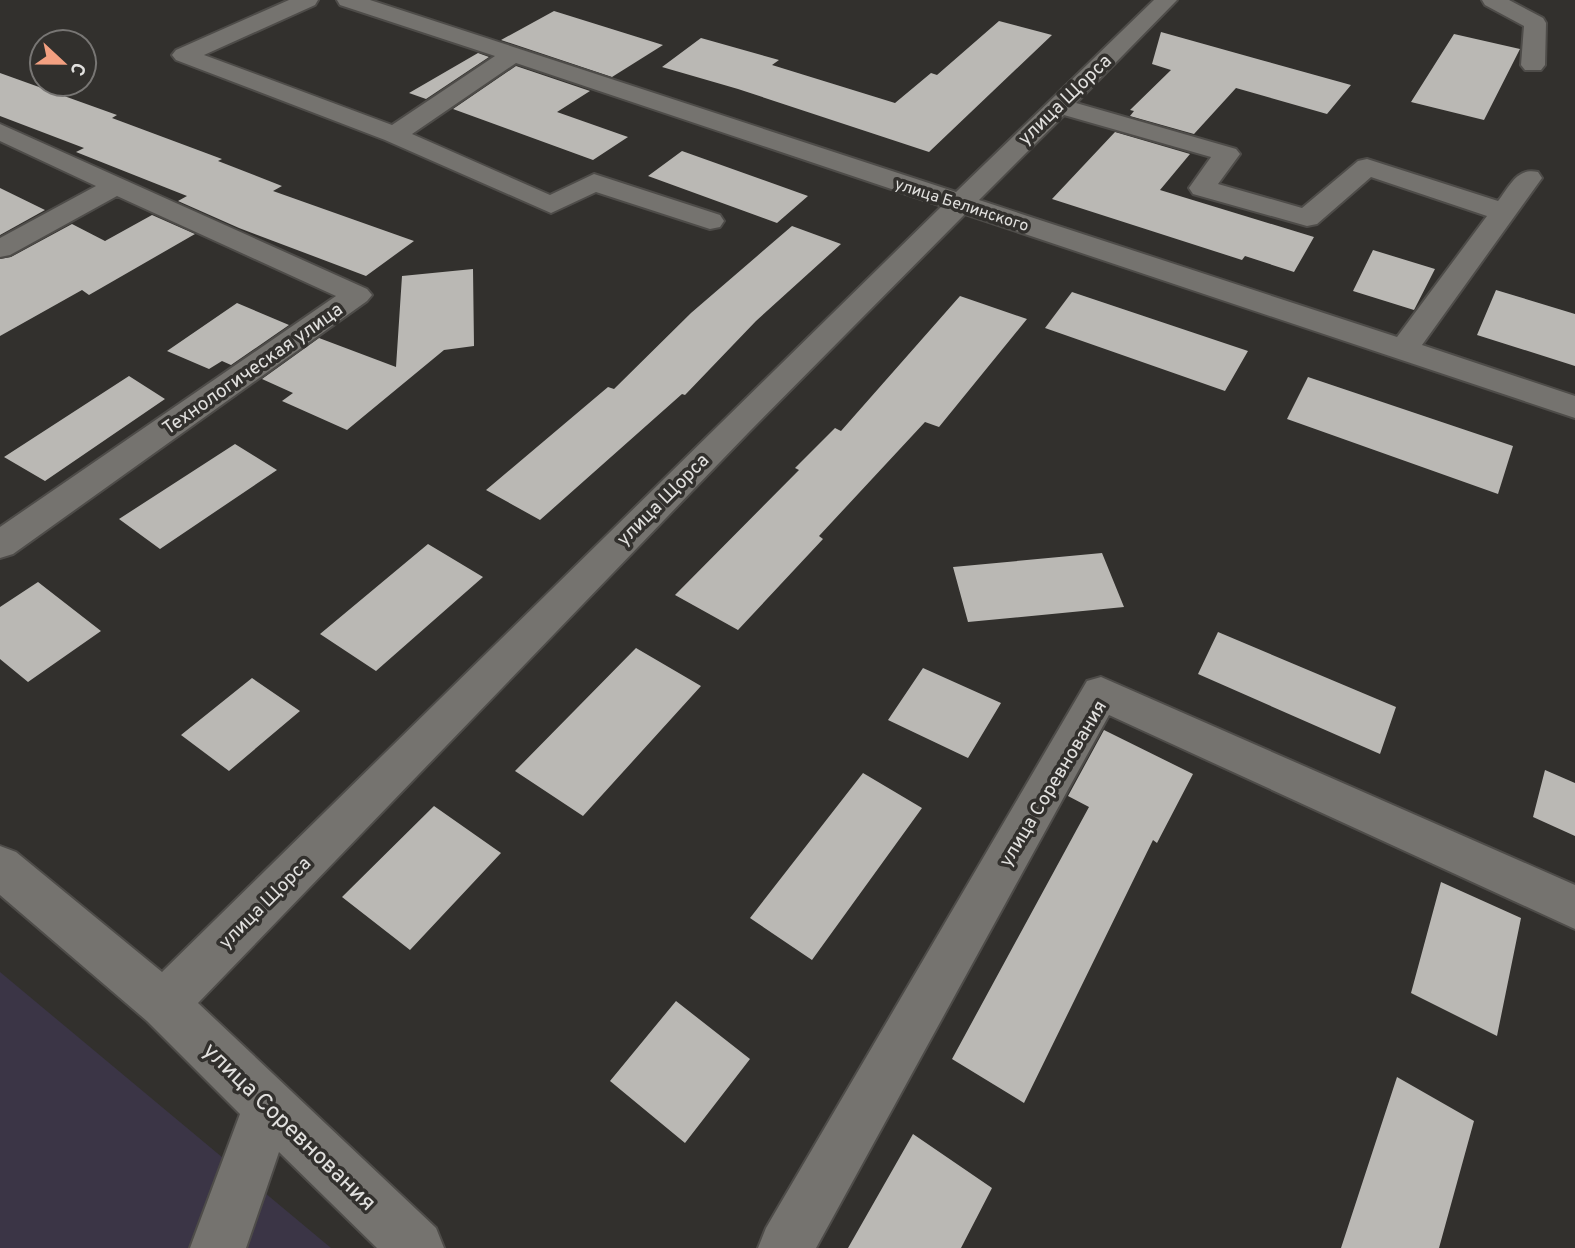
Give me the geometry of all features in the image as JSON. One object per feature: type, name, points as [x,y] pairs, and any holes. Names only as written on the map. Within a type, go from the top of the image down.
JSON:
[{"type":"street","points":[[307,0],[184,55],[394,135],[551,205],[594,182],[710,221]]},
{"type":"street","name":"улица Белинского","points":[[348,0],[1575,407]]},
{"type":"street","name":"улица Щорса","points":[[164,1004],[959,202],[1166,0]]},
{"type":"street","points":[[1493,0],[1535,23],[1533,65]]},
{"type":"street","points":[[394,135],[511,56]]},
{"type":"street","points":[[1058,105],[1227,155],[1202,188],[1307,218],[1367,167],[1504,212]]},
{"type":"street","name":"Технологическая улица","points":[[0,132],[357,295],[0,545]]},
{"type":"street","points":[[1403,350],[1529,178]]},
{"type":"street","points":[[0,248],[117,185]]},
{"type":"street","name":"улица Соревнования","points":[[786,1248],[1101,693],[1575,908]]},
{"type":"street","points":[[0,867],[164,1004]]},
{"type":"street","name":"улица Соревнования","points":[[164,1004],[416,1248]]},
{"type":"street","points":[[218,1248],[269,1106]]},
{"type":"shaded area","points":[[0,972],[331,1248],[0,1248]]},
{"type":"building","points":[[554,11],[663,45],[612,77],[501,40]]},
{"type":"building","points":[[999,21],[1052,35],[929,152],[662,67],[701,38],[779,60],[772,65],[895,103],[931,73],[937,75]]},
{"type":"building","points":[[1161,32],[1351,85],[1327,114],[1236,88],[1194,134],[1130,116],[1134,111],[1130,110],[1171,70],[1152,64]]},
{"type":"building","points":[[1454,34],[1520,49],[1484,120],[1411,102]]},
{"type":"building","points":[[478,53],[489,57],[426,99],[409,93]]},
{"type":"building","points":[[516,66],[590,91],[557,112],[628,137],[593,160],[453,109]]},
{"type":"building","points":[[0,73],[28,83],[28,98],[70,98],[117,115],[112,118],[222,159],[218,161],[282,186],[273,191],[414,241],[366,276],[239,228],[178,201],[187,196],[76,152],[84,148],[0,116]]},
{"type":"building","points":[[1115,132],[1190,154],[1160,190],[1314,237],[1294,272],[1245,256],[1242,260],[1052,199]]},
{"type":"building","points":[[682,151],[808,196],[777,223],[648,176]]},
{"type":"building","points":[[0,188],[45,210],[0,235]]},
{"type":"building","points":[[152,215],[195,234],[89,295],[82,290],[0,336],[0,259],[11,257],[72,224],[105,241]]},
{"type":"building","points":[[792,226],[841,244],[756,321],[685,395],[682,394],[540,520],[486,490],[608,387],[614,389],[691,313]]},
{"type":"building","points":[[1373,250],[1435,269],[1414,310],[1353,291]]},
{"type":"building","points":[[473,269],[474,346],[444,350],[347,430],[282,401],[293,393],[262,379],[319,338],[396,367],[402,276]]},
{"type":"building","points":[[1496,290],[1575,314],[1575,366],[1477,335]]},
{"type":"building","points":[[1072,292],[1248,351],[1225,391],[1045,328]]},
{"type":"building","points":[[960,296],[1027,319],[939,427],[925,422],[819,536],[823,539],[738,630],[675,595],[799,470],[795,468],[835,428],[841,431]]},
{"type":"building","points":[[237,303],[289,325],[231,365],[222,361],[209,369],[167,351]]},
{"type":"building","points":[[129,376],[165,399],[45,481],[4,457]]},
{"type":"building","points":[[1308,377],[1513,446],[1498,494],[1287,419]]},
{"type":"building","points":[[235,444],[277,470],[160,549],[119,519]]},
{"type":"building","points":[[428,544],[483,577],[376,671],[320,634]]},
{"type":"building","points":[[1102,553],[1124,607],[968,622],[953,567]]},
{"type":"building","points":[[38,582],[101,631],[28,682],[0,659],[0,607]]},
{"type":"building","points":[[1218,632],[1396,707],[1380,754],[1198,674]]},
{"type":"building","points":[[636,648],[701,686],[583,816],[515,771]]},
{"type":"building","points":[[923,668],[1001,703],[968,758],[888,720]]},
{"type":"building","points":[[252,678],[300,711],[229,771],[181,735]]},
{"type":"building","points":[[1104,730],[1193,774],[1157,843],[1153,840],[1024,1103],[952,1059],[1089,807],[1068,796]]},
{"type":"building","points":[[1545,770],[1575,783],[1575,836],[1533,817]]},
{"type":"building","points":[[863,773],[922,808],[812,960],[750,918]]},
{"type":"building","points":[[434,806],[501,853],[410,950],[342,897]]},
{"type":"building","points":[[1441,882],[1521,918],[1497,1036],[1411,993]]},
{"type":"building","points":[[676,1001],[750,1059],[685,1143],[610,1081]]},
{"type":"building","points":[[1397,1077],[1474,1121],[1439,1248],[1341,1248]]},
{"type":"building","points":[[913,1134],[992,1188],[961,1248],[848,1248]]}]
